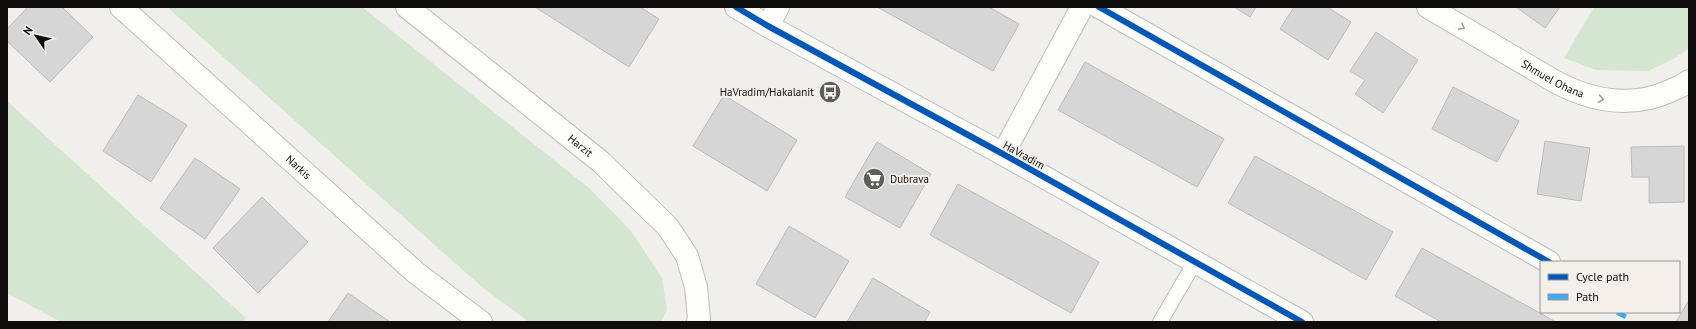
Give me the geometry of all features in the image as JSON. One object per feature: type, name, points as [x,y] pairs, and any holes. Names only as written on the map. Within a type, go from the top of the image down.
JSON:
[{"type":"street","name":"Narkis","points":[[121,7],[415,272],[481,322]]},
{"type":"street","name":"Harzit","points":[[407,7],[601,162],[668,227],[687,256],[696,287],[700,321]]},
{"type":"street","name":"HaVradim","points":[[736,7],[768,26],[1003,154],[1302,322]]},
{"type":"street","points":[[768,26],[778,7]]},
{"type":"street","points":[[1003,154],[1082,7]]},
{"type":"street","points":[[1099,7],[1548,261]]},
{"type":"street","name":"Shmuel Ohana","points":[[1428,7],[1554,81],[1589,97],[1622,101],[1655,98],[1689,82]]},
{"type":"lane","points":[[1160,322],[1195,262]]},
{"type":"green space","points":[[167,7],[362,7],[589,188],[631,231],[662,278],[667,310],[661,322],[529,322],[482,287]]},
{"type":"green space","points":[[1594,7],[1689,7],[1689,49],[1673,59],[1648,71],[1596,70],[1564,58]]},
{"type":"green space","points":[[7,101],[246,318],[243,322],[61,322],[7,293]]},
{"type":"building","points":[[28,7],[62,7],[93,37],[50,82],[7,41],[7,29]]},
{"type":"building","points":[[535,7],[640,7],[659,19],[629,67]]},
{"type":"building","points":[[877,7],[989,7],[1019,24],[993,71]]},
{"type":"building","points":[[1234,7],[1256,7],[1250,17]]},
{"type":"building","points":[[1294,7],[1327,7],[1351,22],[1328,60],[1280,29]]},
{"type":"building","points":[[1516,7],[1560,7],[1545,28]]},
{"type":"building","points":[[1376,32],[1418,60],[1383,113],[1355,94],[1365,80],[1350,71]]},
{"type":"building","points":[[1085,62],[1224,139],[1197,187],[1058,110]]},
{"type":"building","points":[[1453,87],[1519,121],[1497,162],[1432,129]]},
{"type":"building","points":[[138,95],[187,125],[151,182],[103,151]]},
{"type":"building","points":[[724,95],[797,140],[767,191],[693,146]]},
{"type":"building","points":[[1545,141],[1590,148],[1581,201],[1537,194]]},
{"type":"building","points":[[877,142],[931,174],[900,228],[845,197]]},
{"type":"building","points":[[1684,146],[1684,202],[1649,203],[1649,177],[1632,177],[1631,147]]},
{"type":"building","points":[[1255,156],[1393,232],[1366,280],[1228,203]]},
{"type":"building","points":[[195,158],[240,189],[205,239],[160,208]]},
{"type":"building","points":[[958,184],[1099,262],[1071,313],[930,235]]},
{"type":"building","points":[[262,197],[308,242],[258,293],[213,248]]},
{"type":"building","points":[[789,226],[849,261],[815,318],[756,284]]},
{"type":"building","points":[[1422,248],[1556,322],[1441,322],[1395,296]]},
{"type":"building","points":[[873,278],[930,312],[924,322],[847,322]]},
{"type":"building","points":[[348,293],[390,322],[328,322]]},
{"type":"building","points":[[1689,300],[1689,322],[1676,322]]},
{"type":"marked path","points":[[1619,313],[1626,317]]},
{"type":"cycle path","points":[[736,7],[768,26],[1003,154],[1302,322]]},
{"type":"cycle path","points":[[1099,7],[1547,261]]},
{"type":"place","name":"HaVradim/Hakalanit","points":[[830,92]]},
{"type":"place","name":"Dubrava","points":[[874,179]]}]
